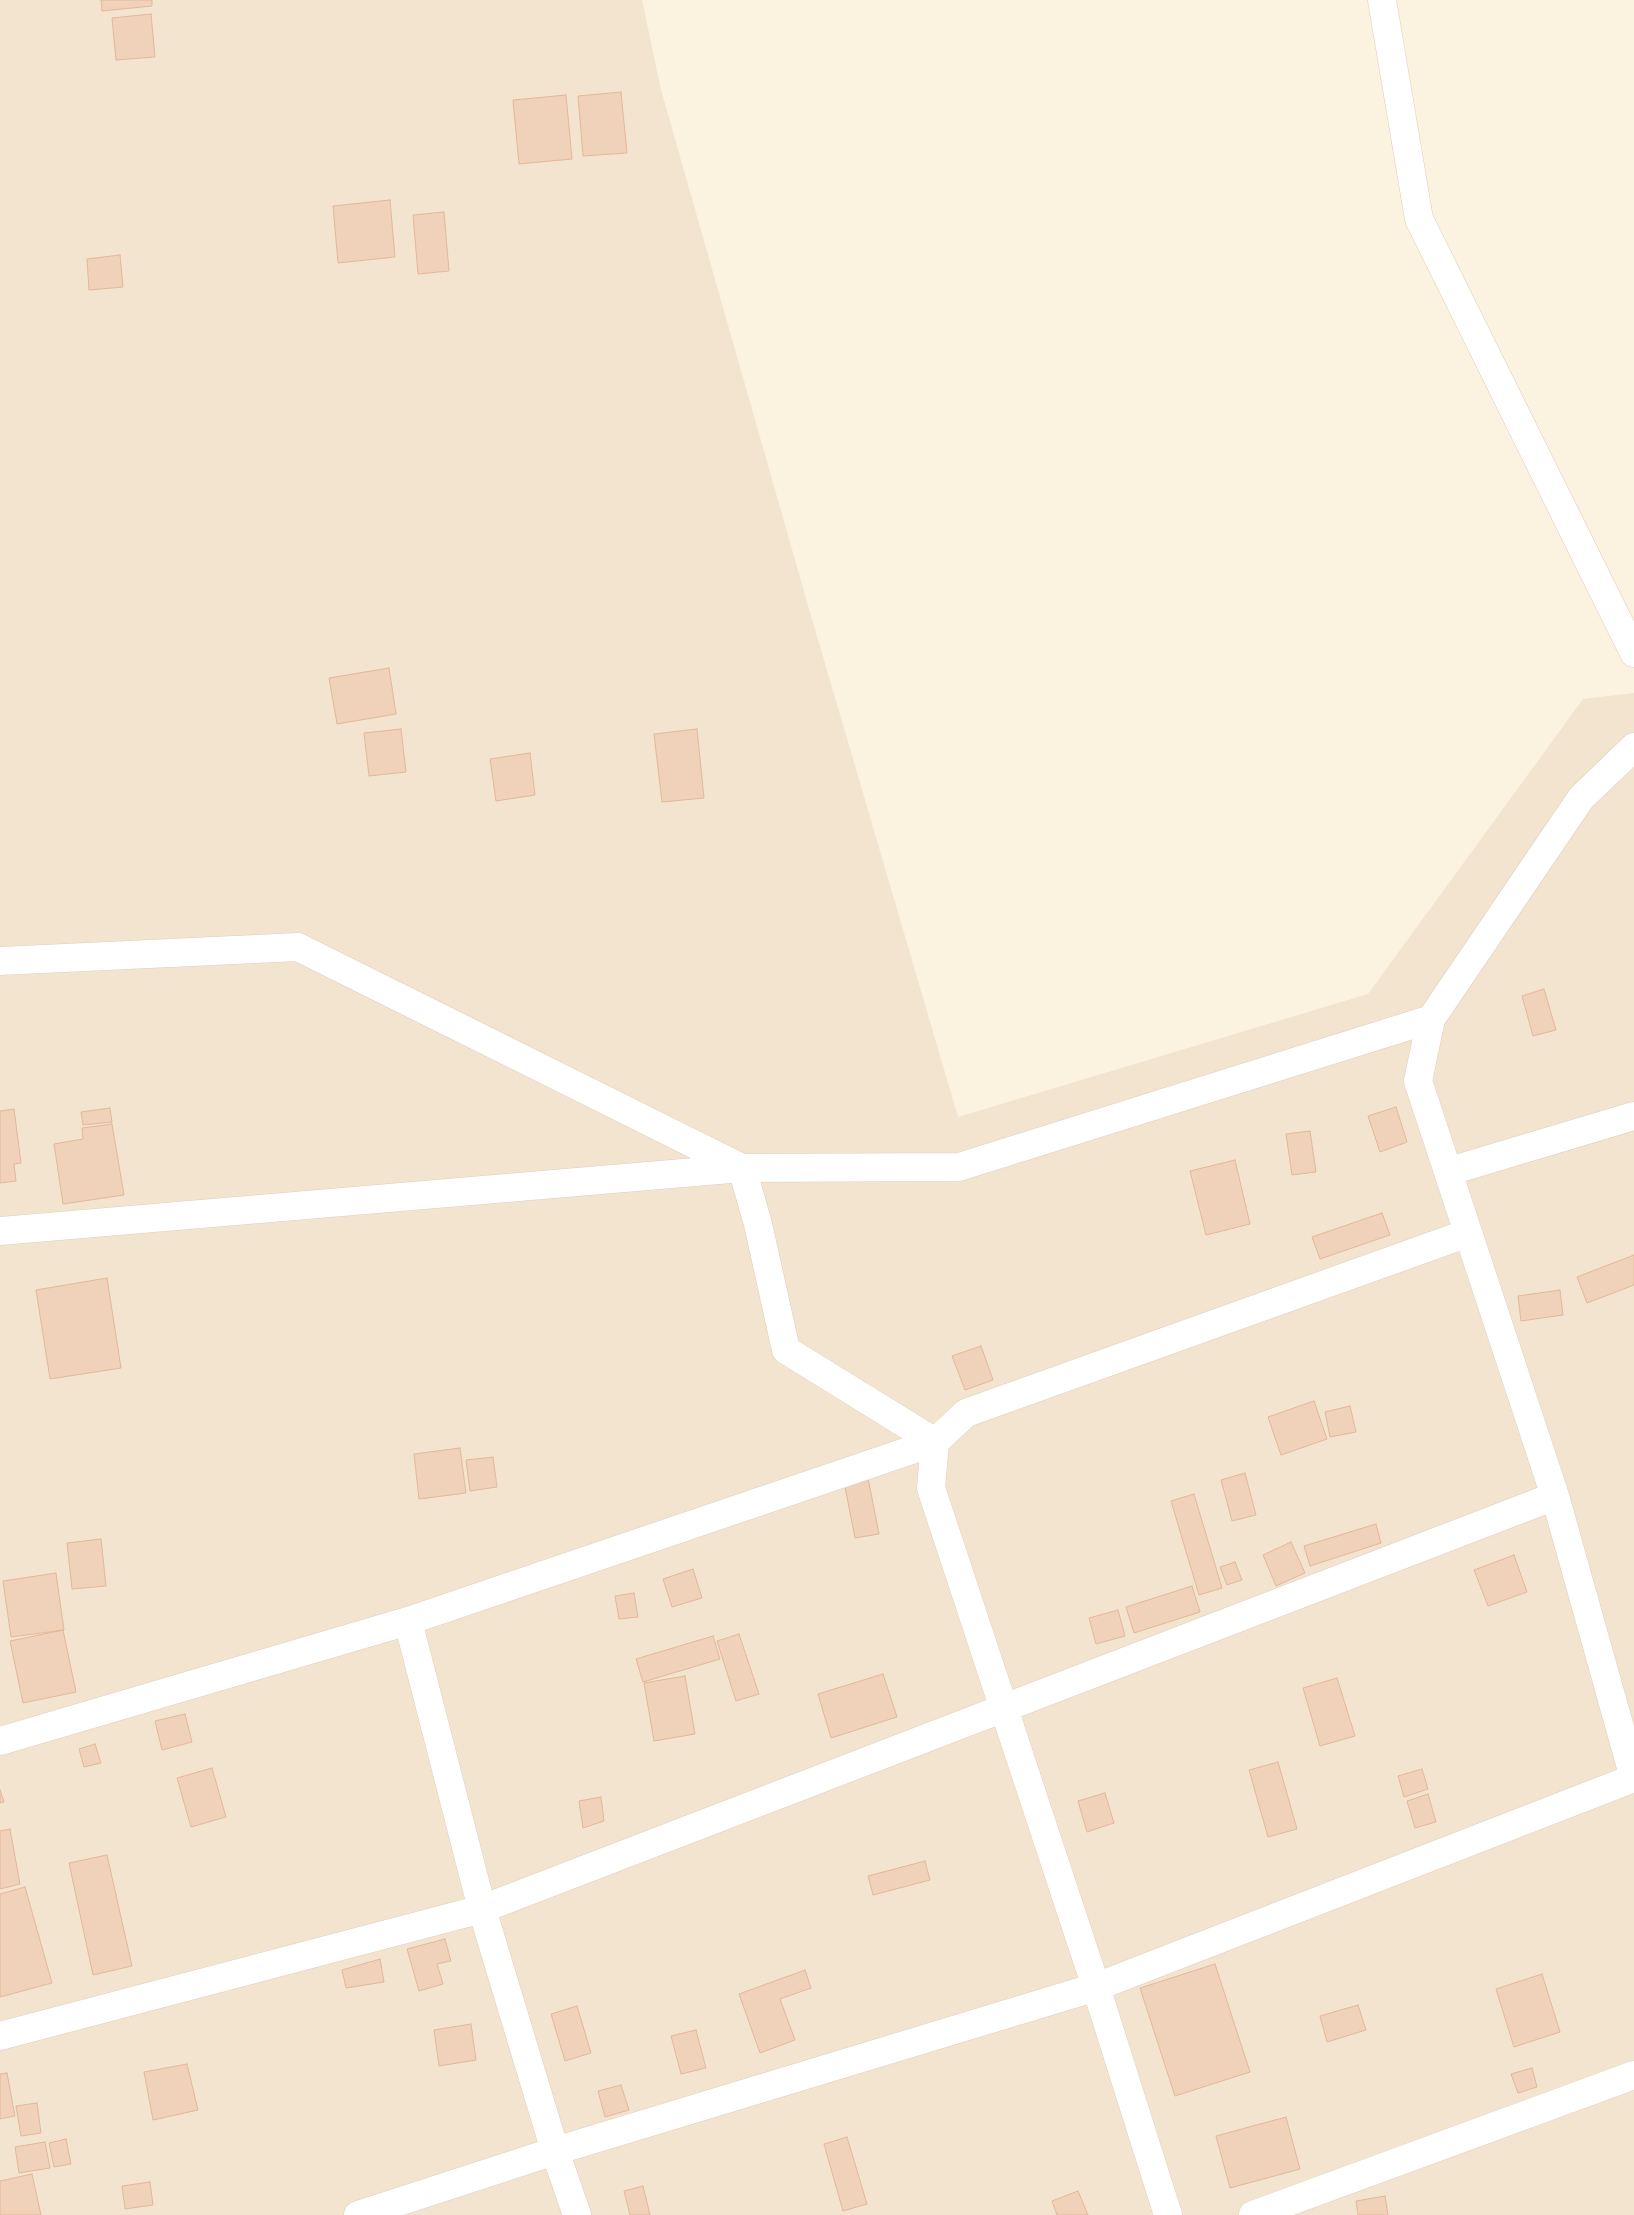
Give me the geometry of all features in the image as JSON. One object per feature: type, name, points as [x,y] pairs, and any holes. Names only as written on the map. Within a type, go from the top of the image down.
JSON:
[{"type":"street","points":[[1382,0],[1419,219],[1634,653]]},
{"type":"street","points":[[358,2215],[555,2152],[1096,1987],[1634,1778],[1555,1496],[1468,1233],[1450,1171],[1418,1081],[1431,1019],[1581,798],[1634,747]]},
{"type":"street","points":[[0,961],[298,947],[742,1168],[758,1224],[786,1350],[935,1442]]},
{"type":"street","points":[[0,1231],[742,1168],[959,1167],[1431,1019]]},
{"type":"street","points":[[1450,1171],[1634,1116]]},
{"type":"street","points":[[0,1741],[408,1621],[935,1442],[966,1414],[1468,1233]]},
{"type":"street","points":[[935,1442],[931,1488],[1096,1987],[1168,2215]]},
{"type":"street","points":[[0,2036],[482,1909],[1555,1496]]},
{"type":"street","points":[[408,1621],[482,1909],[555,2152],[576,2215]]},
{"type":"street","points":[[1254,2215],[1634,2075]]},
{"type":"shaded area","points":[[0,0],[642,0],[661,90],[809,609],[958,1117],[1368,994],[1583,699],[1634,693],[1634,2215],[0,2215]]},
{"type":"building","points":[[101,0],[152,0],[152,6],[102,11]]},
{"type":"building","points":[[151,14],[155,57],[116,60],[112,18]]},
{"type":"building","points":[[621,92],[627,153],[583,156],[578,96]]},
{"type":"building","points":[[566,95],[572,159],[519,164],[513,100]]},
{"type":"building","points":[[390,200],[395,257],[338,263],[333,206]]},
{"type":"building","points":[[444,212],[449,271],[418,274],[413,215]]},
{"type":"building","points":[[120,255],[123,287],[89,290],[87,259]]},
{"type":"building","points":[[389,668],[396,714],[337,724],[329,678]]},
{"type":"building","points":[[401,729],[406,772],[369,776],[364,733]]},
{"type":"building","points":[[697,729],[704,798],[662,802],[654,734]]},
{"type":"building","points":[[530,753],[535,795],[496,801],[490,759]]},
{"type":"building","points":[[1544,989],[1556,1030],[1533,1036],[1522,996]]},
{"type":"building","points":[[1396,1107],[1407,1142],[1380,1152],[1368,1116]]},
{"type":"building","points":[[110,1108],[112,1122],[83,1125],[81,1112]]},
{"type":"building","points":[[14,1109],[21,1163],[14,1164],[16,1181],[0,1183],[0,1111]]},
{"type":"building","points":[[112,1124],[124,1195],[63,1204],[54,1144],[83,1139],[82,1128]]},
{"type":"building","points":[[1310,1131],[1316,1172],[1292,1175],[1286,1134]]},
{"type":"building","points":[[1235,1160],[1250,1224],[1206,1235],[1190,1171]]},
{"type":"building","points":[[1382,1213],[1390,1235],[1320,1259],[1312,1237]]},
{"type":"building","points":[[1634,1255],[1634,1285],[1587,1303],[1577,1277]]},
{"type":"building","points":[[107,1278],[121,1368],[50,1379],[36,1290]]},
{"type":"building","points":[[1560,1290],[1563,1315],[1521,1321],[1518,1296]]},
{"type":"building","points":[[981,1346],[993,1380],[965,1390],[952,1356]]},
{"type":"building","points":[[1314,1401],[1327,1439],[1281,1455],[1268,1417]]},
{"type":"building","points":[[1350,1406],[1356,1432],[1330,1437],[1325,1412]]},
{"type":"building","points":[[460,1448],[466,1493],[419,1499],[414,1454]]},
{"type":"building","points":[[493,1457],[497,1487],[470,1491],[466,1460]]},
{"type":"building","points":[[1245,1473],[1256,1515],[1232,1521],[1221,1480]]},
{"type":"building","points":[[868,1478],[879,1534],[855,1538],[844,1482]]},
{"type":"building","points":[[1194,1494],[1222,1588],[1199,1595],[1171,1501]]},
{"type":"building","points":[[1376,1524],[1381,1543],[1310,1566],[1304,1546]]},
{"type":"building","points":[[101,1539],[106,1586],[72,1589],[67,1543]]},
{"type":"building","points":[[1291,1542],[1305,1573],[1276,1586],[1263,1555]]},
{"type":"building","points":[[1514,1555],[1527,1592],[1488,1606],[1474,1570]]},
{"type":"building","points":[[1235,1562],[1242,1580],[1227,1585],[1220,1567]]},
{"type":"building","points":[[693,1569],[702,1598],[672,1607],[663,1579]]},
{"type":"building","points":[[56,1573],[64,1630],[11,1637],[3,1581]]},
{"type":"building","points":[[1192,1586],[1200,1612],[1134,1633],[1126,1607]]},
{"type":"building","points":[[634,1593],[638,1617],[619,1619],[615,1596]]},
{"type":"building","points":[[1118,1610],[1125,1636],[1096,1644],[1089,1618]]},
{"type":"building","points":[[63,1630],[76,1692],[23,1703],[10,1641]]},
{"type":"building","points":[[739,1634],[759,1694],[736,1701],[717,1641]]},
{"type":"building","points":[[713,1636],[720,1659],[643,1682],[636,1659]]},
{"type":"building","points":[[883,1674],[897,1717],[831,1738],[818,1694]]},
{"type":"building","points":[[685,1676],[695,1734],[654,1741],[644,1683]]},
{"type":"building","points":[[1337,1678],[1355,1736],[1320,1746],[1303,1688]]},
{"type":"building","points":[[185,1714],[192,1742],[162,1750],[155,1721]]},
{"type":"building","points":[[95,1744],[101,1763],[84,1767],[79,1749]]},
{"type":"building","points":[[1278,1762],[1297,1829],[1268,1837],[1249,1770]]},
{"type":"building","points":[[212,1768],[226,1817],[191,1827],[177,1778]]},
{"type":"building","points":[[1422,1769],[1428,1789],[1404,1797],[1398,1776]]},
{"type":"building","points":[[0,1790],[4,1802],[0,1803]]},
{"type":"building","points":[[1105,1793],[1114,1823],[1087,1832],[1078,1801]]},
{"type":"building","points":[[1428,1794],[1436,1822],[1415,1828],[1407,1801]]},
{"type":"building","points":[[601,1797],[604,1821],[583,1828],[579,1801]]},
{"type":"building","points":[[10,1829],[20,1884],[0,1889],[0,1831]]},
{"type":"building","points":[[107,1855],[132,1966],[93,1975],[69,1863]]},
{"type":"building","points":[[925,1861],[930,1880],[873,1895],[868,1876]]},
{"type":"building","points":[[25,1887],[52,1983],[0,1997],[0,1894]]},
{"type":"building","points":[[445,1939],[451,1961],[437,1964],[443,1984],[419,1991],[407,1949]]},
{"type":"building","points":[[380,1959],[384,1982],[346,1988],[342,1970]]},
{"type":"building","points":[[1215,1964],[1250,2072],[1175,2096],[1140,1988]]},
{"type":"building","points":[[805,1970],[811,1988],[780,1999],[795,2040],[760,2053],[739,1994]]},
{"type":"building","points":[[1542,1974],[1560,2032],[1514,2047],[1496,1989]]},
{"type":"building","points":[[1358,2005],[1366,2030],[1327,2042],[1320,2016]]},
{"type":"building","points":[[577,2006],[591,2053],[565,2061],[551,2014]]},
{"type":"building","points":[[471,2024],[476,2060],[439,2066],[434,2030]]},
{"type":"building","points":[[696,2030],[706,2068],[681,2074],[671,2036]]},
{"type":"building","points":[[187,2064],[198,2110],[153,2120],[144,2072]]},
{"type":"building","points":[[1532,2068],[1537,2087],[1518,2093],[1511,2074]]},
{"type":"building","points":[[7,2073],[15,2116],[0,2119],[0,2074]]},
{"type":"building","points":[[621,2085],[629,2110],[605,2117],[598,2091]]},
{"type":"building","points":[[37,2103],[41,2133],[21,2136],[16,2106]]},
{"type":"building","points":[[1286,2117],[1300,2169],[1230,2188],[1216,2136]]},
{"type":"building","points":[[847,2137],[867,2204],[843,2211],[824,2144]]},
{"type":"building","points":[[66,2139],[71,2164],[54,2167],[49,2143]]},
{"type":"building","points":[[45,2142],[50,2168],[19,2173],[15,2147]]},
{"type":"building","points":[[32,2174],[41,2215],[0,2215],[0,2181]]},
{"type":"building","points":[[150,2182],[153,2205],[125,2209],[122,2186]]},
{"type":"building","points":[[643,2186],[650,2215],[630,2215],[624,2191]]},
{"type":"building","points":[[1078,2191],[1088,2215],[1057,2215],[1052,2201]]},
{"type":"building","points":[[1385,2196],[1388,2215],[1358,2215],[1356,2201]]}]
